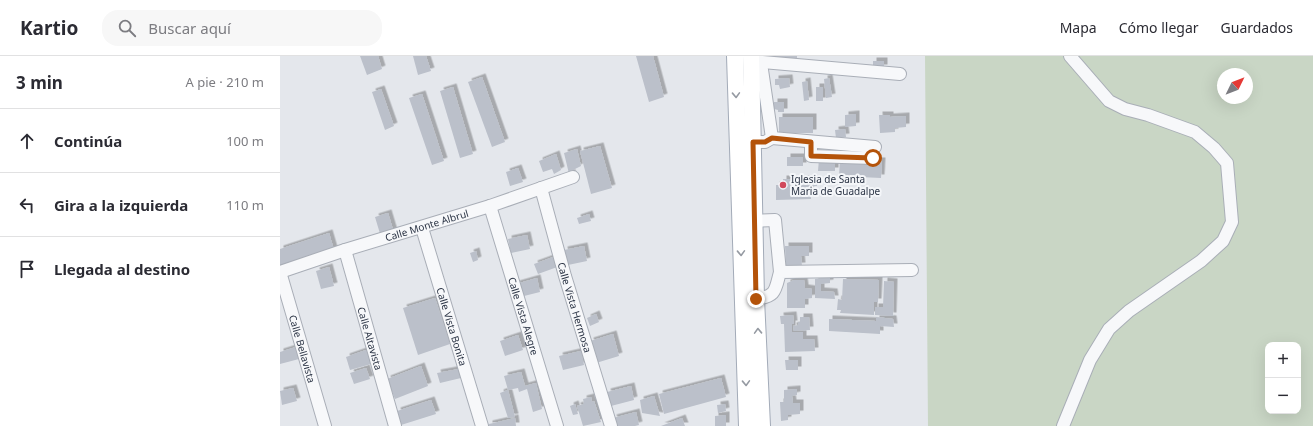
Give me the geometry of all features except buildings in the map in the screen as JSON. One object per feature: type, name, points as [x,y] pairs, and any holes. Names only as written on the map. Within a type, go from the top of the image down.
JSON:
[{"type":"main road","points":[[735,56],[747,221],[756,299],[762,426]]},
{"type":"main road","points":[[747,426],[747,221],[753,142],[754,60]]},
{"type":"street","points":[[1063,426],[1090,360],[1109,329],[1129,311],[1201,261],[1223,241],[1232,222],[1227,163],[1214,148],[1195,132],[1148,115],[1125,110],[1109,101],[1070,56]]},
{"type":"street","points":[[772,138],[754,60],[900,74]]},
{"type":"street","points":[[753,142],[765,142],[772,138],[811,142],[874,153]]},
{"type":"street","name":"Calle Monte Albrul","points":[[280,272],[345,250],[422,228],[490,206],[573,177]]},
{"type":"street","name":"Calle Vista Hermosa","points":[[542,188],[565,276],[611,426]]},
{"type":"street","name":"Calle Vista Alegre","points":[[490,206],[557,426]]},
{"type":"street","points":[[747,221],[775,220],[780,272],[774,292],[766,298],[756,299]]},
{"type":"street","name":"Calle Vista Bonita","points":[[422,228],[482,426]]},
{"type":"street","name":"Calle Altavista","points":[[345,250],[395,426]]},
{"type":"street","points":[[780,272],[912,270]]},
{"type":"street","name":"Calle Bellavista","points":[[280,272],[325,426]]},
{"type":"green space","points":[[925,56],[1313,56],[1313,426],[928,426]]},
{"type":"place","name":"Iglesia de Santa Maria de Guadalpe","points":[[783,185]]},
{"type":"route","points":[[756,299],[753,142],[765,142],[772,138],[811,142],[811,156],[873,158]]}]
